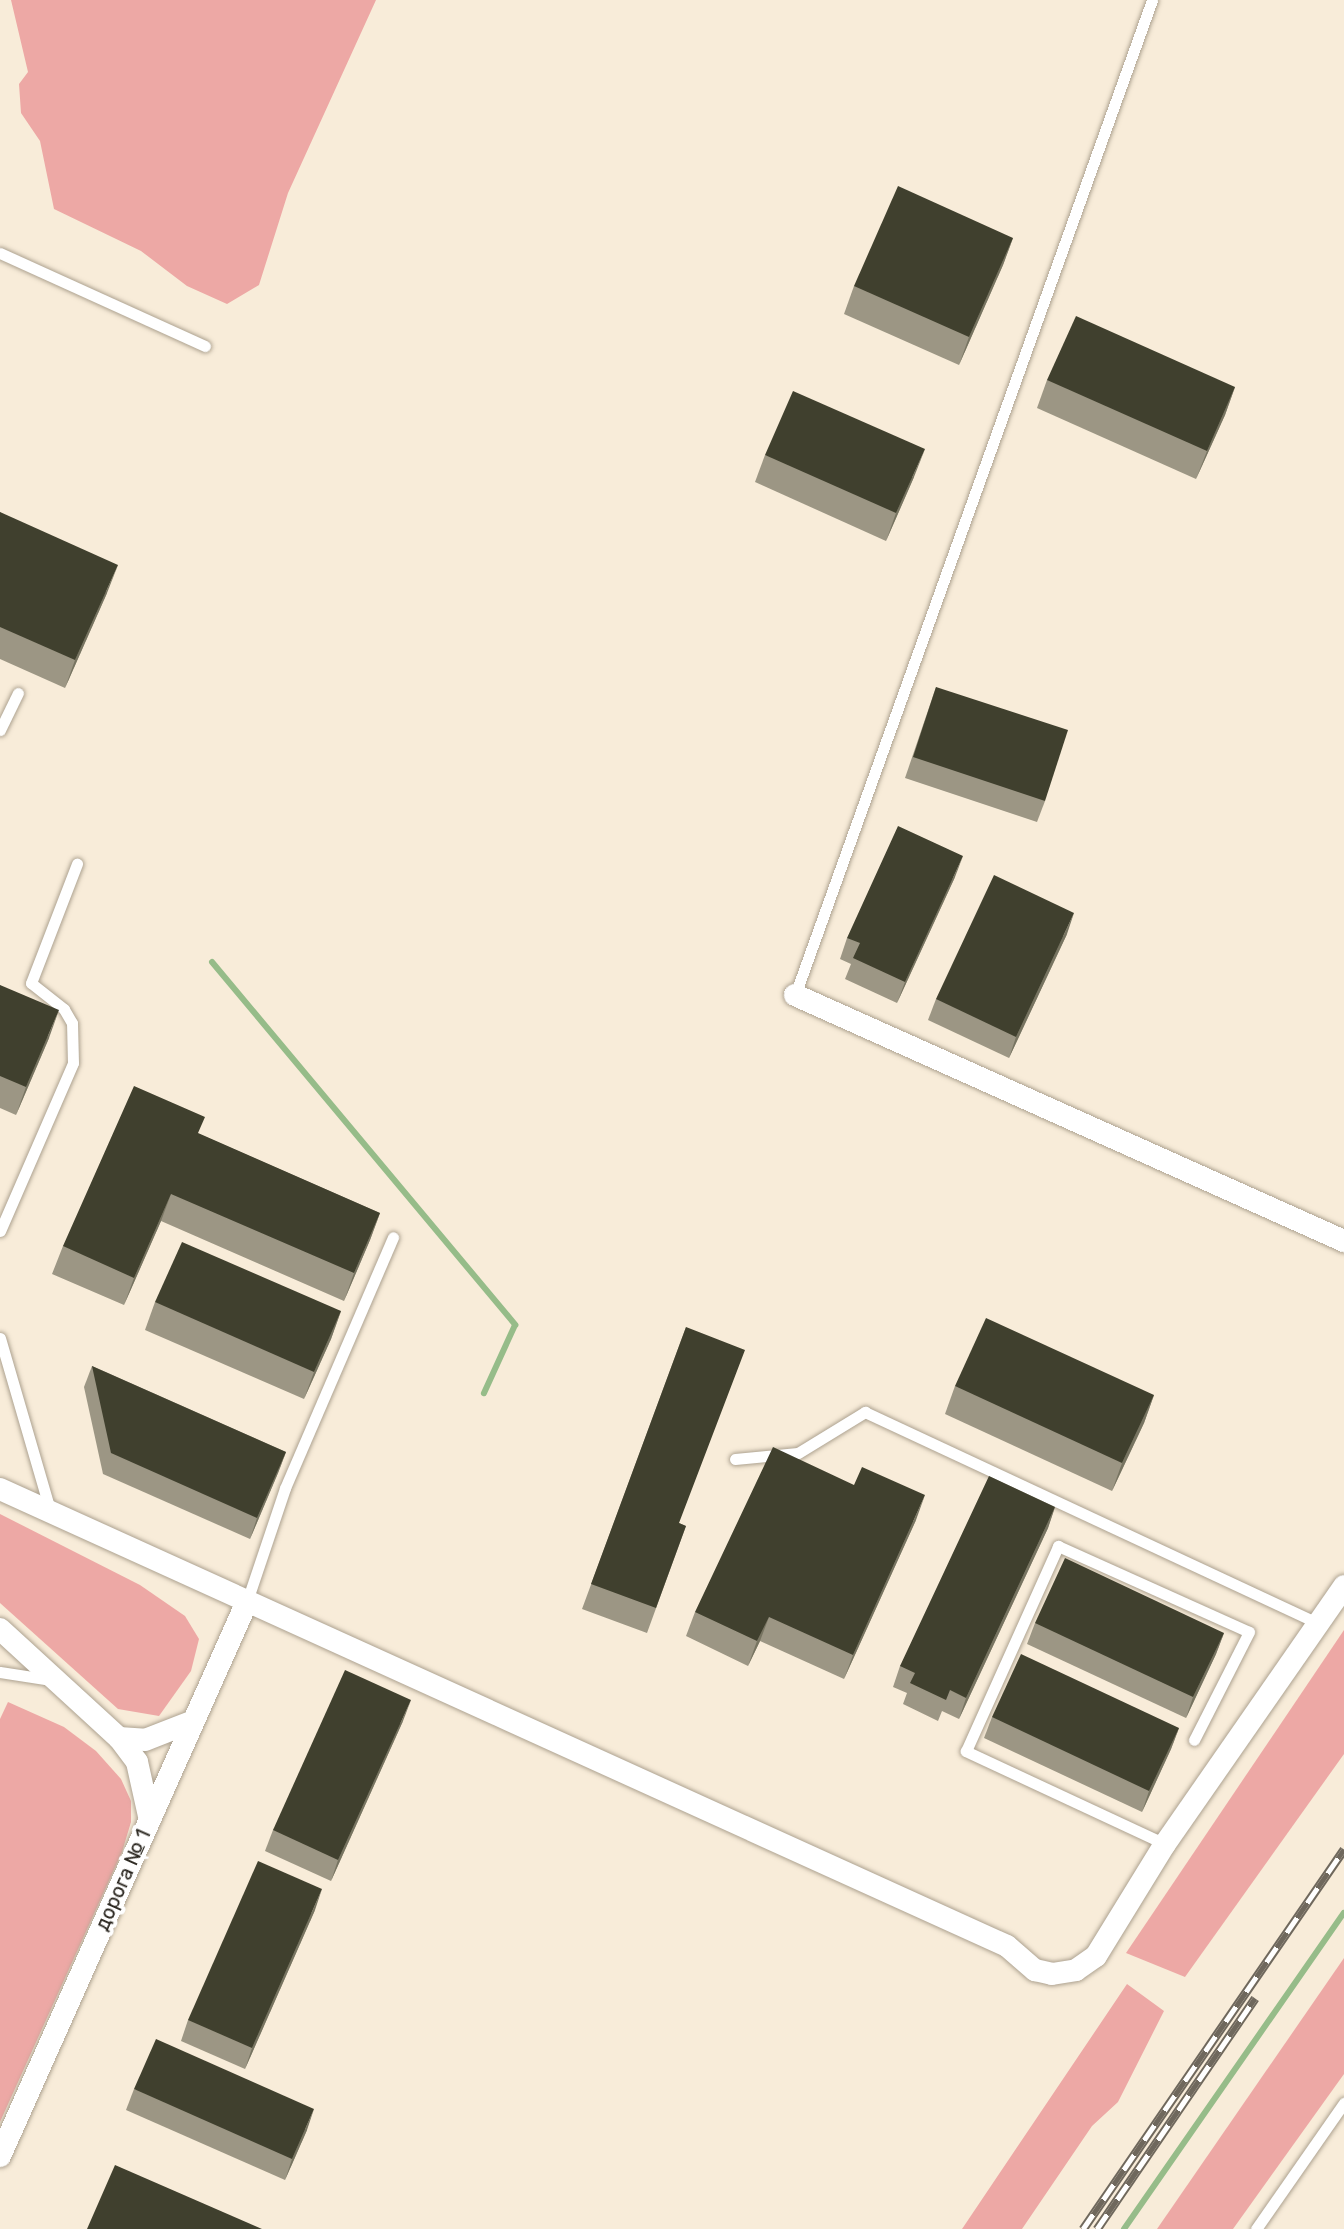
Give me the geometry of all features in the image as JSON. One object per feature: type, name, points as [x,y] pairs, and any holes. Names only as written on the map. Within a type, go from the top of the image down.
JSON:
[{"type":"street","points":[[795,995],[1344,1241]]},
{"type":"street","points":[[0,1489],[246,1604],[1007,1946],[1035,1970],[1076,1970],[1096,1956],[1165,1844],[1316,1622],[1344,1586]]},
{"type":"street","name":"дорога № 1","points":[[0,2156],[246,1604]]},
{"type":"street","points":[[0,1629],[119,1738],[137,1762],[149,1821]]},
{"type":"street","points":[[119,1738],[145,1740],[191,1722]]},
{"type":"lane","points":[[795,995],[1152,0]]},
{"type":"lane","points":[[0,253],[205,346]]},
{"type":"lane","points":[[0,730],[18,693]]},
{"type":"lane","points":[[0,1231],[73,1063],[72,1023],[64,1009],[31,983],[77,864]]},
{"type":"lane","points":[[246,1604],[285,1488],[393,1237]]},
{"type":"lane","points":[[0,1338],[51,1511]]},
{"type":"lane","points":[[735,1459],[798,1453],[865,1412],[1316,1622]]},
{"type":"lane","points":[[1165,1844],[966,1751],[1058,1546],[1249,1632],[1194,1740]]},
{"type":"lane","points":[[0,1672],[57,1681]]},
{"type":"lane","points":[[1256,2229],[1344,2103]]},
{"type":"shaded area","points":[[11,0],[376,0],[288,193],[259,285],[227,304],[187,286],[141,251],[54,209],[40,141],[21,113],[19,84],[28,72]]},
{"type":"shaded area","points":[[0,1514],[140,1585],[185,1616],[199,1639],[191,1671],[159,1716],[118,1709],[0,1603]]},
{"type":"shaded area","points":[[1344,1630],[1344,1754],[1185,1977],[1126,1953]]},
{"type":"shaded area","points":[[8,1702],[64,1727],[96,1751],[121,1779],[131,1801],[131,1822],[122,1852],[0,2122],[0,1719]]},
{"type":"shaded area","points":[[1344,1958],[1344,2074],[1233,2229],[1157,2229]]},
{"type":"shaded area","points":[[1127,1984],[1164,2011],[1118,2102],[1092,2126],[1022,2229],[962,2229]]},
{"type":"building","points":[[898,186],[1013,238],[969,337],[854,286]]},
{"type":"building","points":[[1076,316],[1235,387],[1207,451],[1047,380]]},
{"type":"building","points":[[793,391],[925,449],[896,513],[765,455]]},
{"type":"building","points":[[0,512],[118,565],[75,660],[0,627]]},
{"type":"building","points":[[936,687],[1068,730],[1045,801],[913,757]]},
{"type":"building","points":[[898,826],[963,856],[905,982],[853,958],[860,943],[847,938]]},
{"type":"building","points":[[994,875],[1074,913],[1016,1037],[936,999]]},
{"type":"building","points":[[0,985],[59,1010],[26,1087],[0,1076]]},
{"type":"building","points":[[134,1086],[205,1117],[198,1133],[380,1213],[354,1273],[171,1194],[134,1278],[63,1246]]},
{"type":"building","points":[[182,1242],[341,1311],[314,1372],[155,1302]]},
{"type":"building","points":[[986,1318],[1154,1395],[1122,1463],[955,1386]]},
{"type":"building","points":[[686,1327],[745,1350],[679,1523],[686,1526],[656,1608],[591,1584]]},
{"type":"building","points":[[92,1366],[286,1452],[257,1518],[111,1453]]},
{"type":"building","points":[[773,1447],[854,1485],[862,1467],[925,1495],[853,1655],[769,1617],[757,1641],[695,1612]]},
{"type":"building","points":[[989,1476],[1055,1507],[966,1698],[950,1690],[946,1700],[910,1683],[915,1673],[900,1666]]},
{"type":"building","points":[[1065,1558],[1224,1633],[1193,1697],[1035,1623]]},
{"type":"building","points":[[1021,1654],[1179,1728],[1149,1791],[992,1717]]},
{"type":"building","points":[[345,1670],[411,1700],[338,1860],[273,1830]]},
{"type":"building","points":[[258,1861],[322,1889],[252,2048],[188,2020]]},
{"type":"building","points":[[156,2039],[314,2109],[292,2159],[134,2089]]},
{"type":"building","points":[[115,2165],[262,2229],[87,2229]]},
{"type":"waterway","points":[[212,962],[515,1325],[484,1393]]},
{"type":"waterway","points":[[1124,2229],[1344,1913]]},
{"type":"railway","points":[[1083,2229],[1344,1849]]},
{"type":"railway","points":[[1097,2229],[1255,1998]]}]
